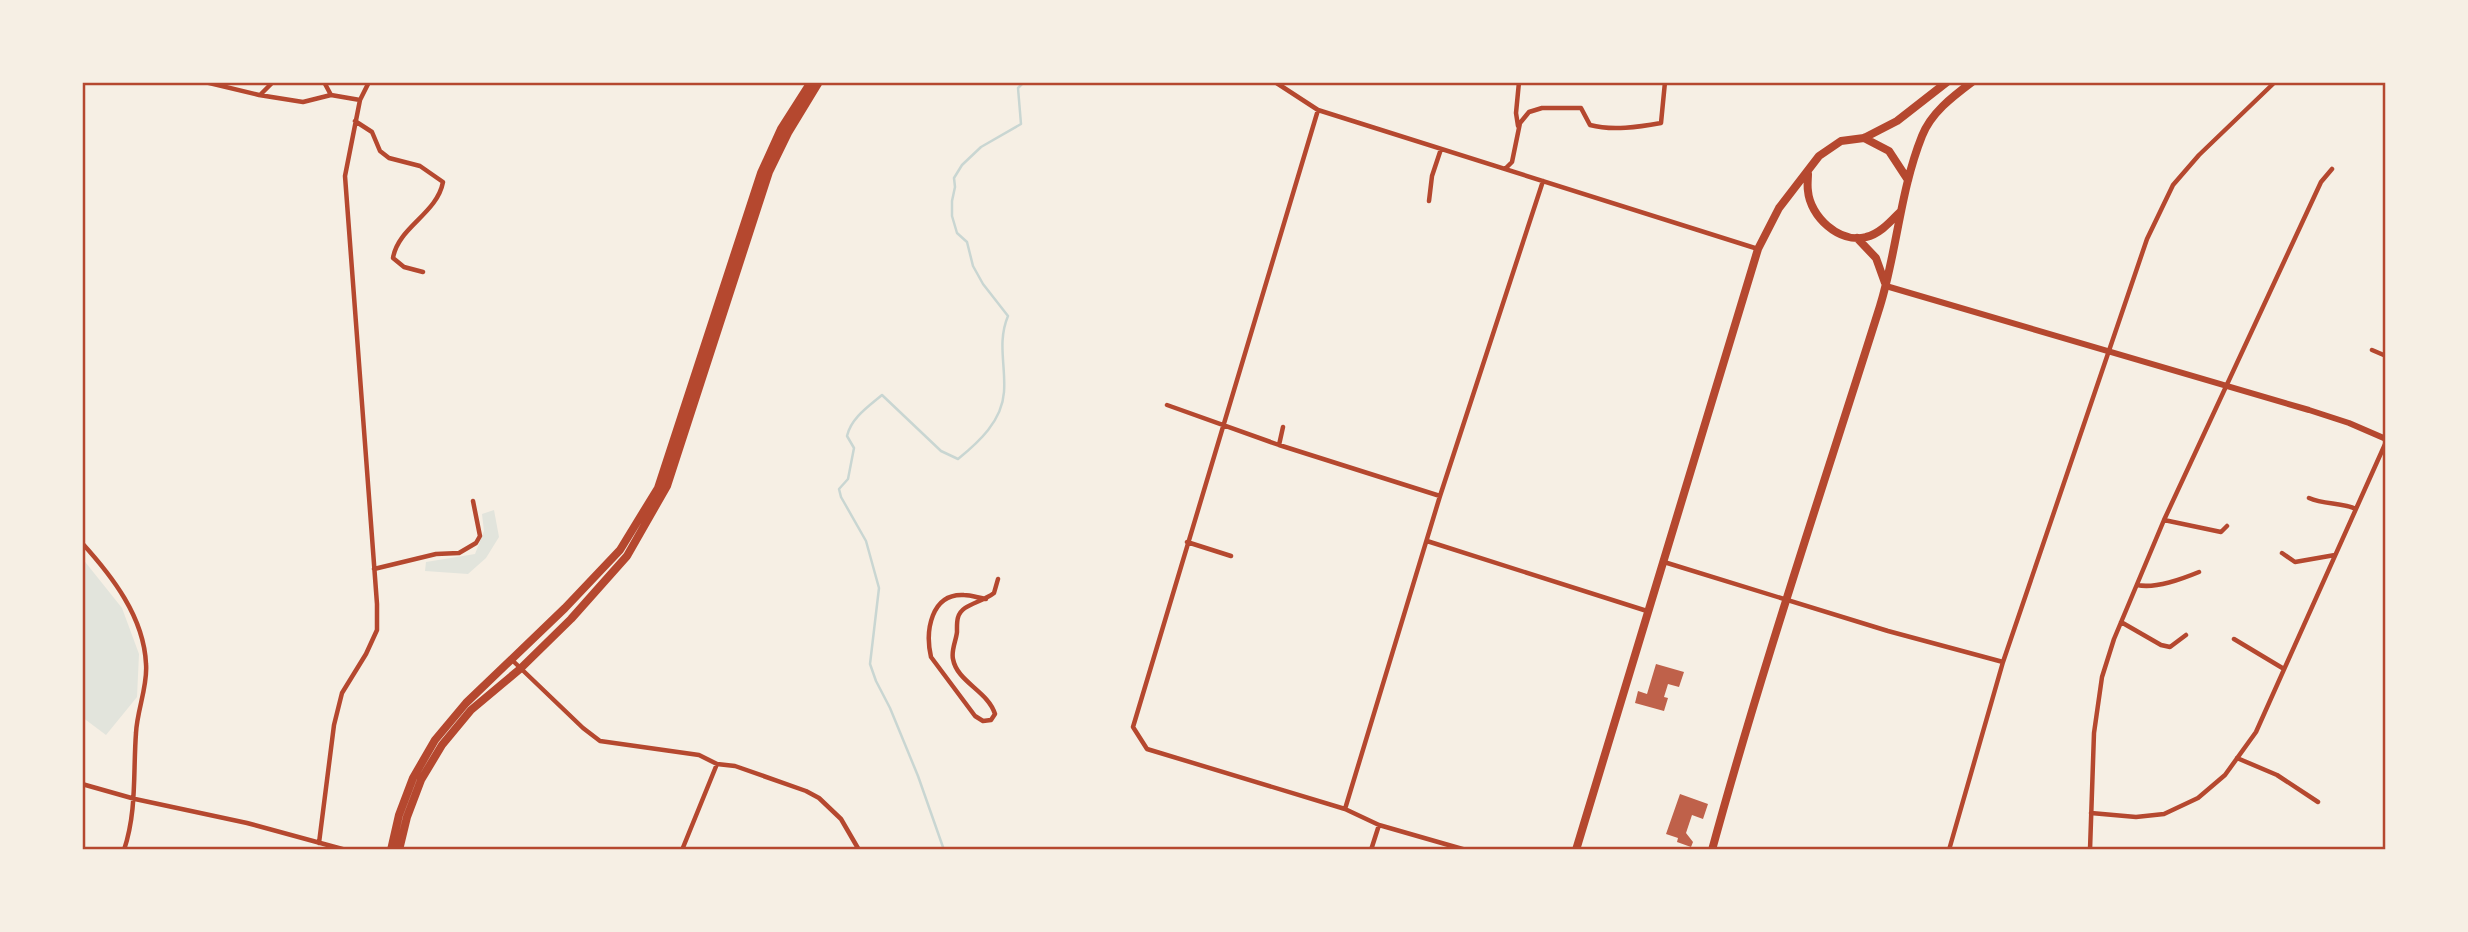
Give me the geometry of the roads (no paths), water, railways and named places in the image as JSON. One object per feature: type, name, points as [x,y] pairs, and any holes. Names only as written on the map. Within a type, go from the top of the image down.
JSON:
[{"type":"main road","points":[[391,850],[399,815],[413,778],[435,740],[466,703],[620,550],[658,488],[761,173],[781,129],[811,82]]},
{"type":"main road","points":[[399,850],[407,817],[421,780],[442,745],[471,710],[520,669],[571,619],[627,556],[667,486],[769,172],[788,133],[820,82]]},
{"type":"main road","points":[[1576,850],[1758,248],[1779,208],[1819,156],[1841,141],[1864,138],[1897,121],[1947,82]]},
{"type":"main road","points":[[1712,850],[1738,755],[1886,286],[1908,180],[1921,138],[1929,123],[1946,103],[1972,82]]},
{"type":"main road","points":[[1864,138],[1889,151],[1908,180]]},
{"type":"main road","points":[[1808,173],[1808,193],[1820,217],[1831,230],[1857,238],[1868,237],[1878,232],[1901,211]]},
{"type":"main road","points":[[1857,238],[1876,258],[1886,286]]},
{"type":"street","points":[[205,82],[303,102],[331,95],[360,100]]},
{"type":"street","points":[[259,95],[272,82]]},
{"type":"street","points":[[324,82],[331,95]]},
{"type":"street","points":[[319,842],[334,726],[342,693],[377,630],[345,176],[360,100],[369,82]]},
{"type":"street","points":[[1275,82],[1318,110],[1758,248]]},
{"type":"street","points":[[1518,82],[1516,113],[1519,130]]},
{"type":"street","points":[[1505,169],[1513,162],[1520,123],[1530,112],[1542,108],[1581,108],[1590,125],[1602,128],[1641,127],[1661,123],[1665,82]]},
{"type":"street","points":[[1949,850],[2003,662],[2147,239],[2173,185],[2199,155],[2274,82]]},
{"type":"street","points":[[1318,110],[1133,726],[1147,749],[1345,809],[1379,825],[1466,850]]},
{"type":"street","points":[[355,121],[372,132],[380,152],[389,158],[420,166],[443,182],[442,191],[433,204],[403,236],[395,249],[393,258],[404,267],[423,271]]},
{"type":"street","points":[[1429,201],[1432,176],[1441,149]]},
{"type":"street","points":[[2090,850],[2094,733],[2102,677],[2121,622],[2164,520],[2321,183],[2332,169]]},
{"type":"street","points":[[1345,809],[1440,496],[1543,181]]},
{"type":"street","points":[[1886,286],[2110,350],[2349,423],[2386,441],[2256,732],[2225,775],[2198,798],[2164,814],[2136,817],[2091,813]]},
{"type":"street","points":[[2372,350],[2386,356]]},
{"type":"street","points":[[1167,405],[1279,445],[1440,496]]},
{"type":"street","points":[[1279,445],[1283,427]]},
{"type":"street","points":[[2309,498],[2322,504],[2356,509]]},
{"type":"street","points":[[374,569],[436,554],[459,553],[471,547],[480,536],[472,501]]},
{"type":"street","points":[[2164,520],[2221,532],[2227,526]]},
{"type":"street","points":[[1427,541],[1647,611]]},
{"type":"street","points":[[82,542],[120,590],[139,626],[147,665],[136,731],[135,799],[124,850]]},
{"type":"street","points":[[1187,542],[1231,556]]},
{"type":"street","points":[[2282,553],[2295,562],[2335,555]]},
{"type":"street","points":[[1663,562],[2003,662]]},
{"type":"street","points":[[2137,585],[2164,583],[2199,572]]},
{"type":"street","points":[[986,599],[963,595],[944,598],[935,607],[928,646],[931,657],[975,716],[984,721],[991,720],[995,714],[992,705],[956,669],[952,658],[957,618],[964,609],[986,599],[994,593],[998,579]]},
{"type":"street","points":[[2121,622],[2169,647],[2186,635]]},
{"type":"street","points":[[2234,639],[2284,669]]},
{"type":"street","points":[[512,660],[600,741],[699,755],[717,764],[754,772],[819,798],[841,819],[859,850]]},
{"type":"street","points":[[2237,758],[2277,775],[2318,802]]},
{"type":"street","points":[[682,850],[717,764]]},
{"type":"street","points":[[82,784],[135,799],[247,822],[345,850]]},
{"type":"street","points":[[1371,850],[1379,825]]},
{"type":"waterway","points":[[944,850],[918,776],[870,664],[879,588],[866,541],[839,489],[848,479],[854,448],[847,436],[849,430],[861,413],[882,395],[941,451],[958,459],[981,438],[999,412],[1004,392],[1002,345],[1008,316],[983,284],[973,266],[967,242],[957,233],[952,216],[952,201],[954,178],[962,165],[981,147],[1021,124],[1018,88],[1024,82]]}]
